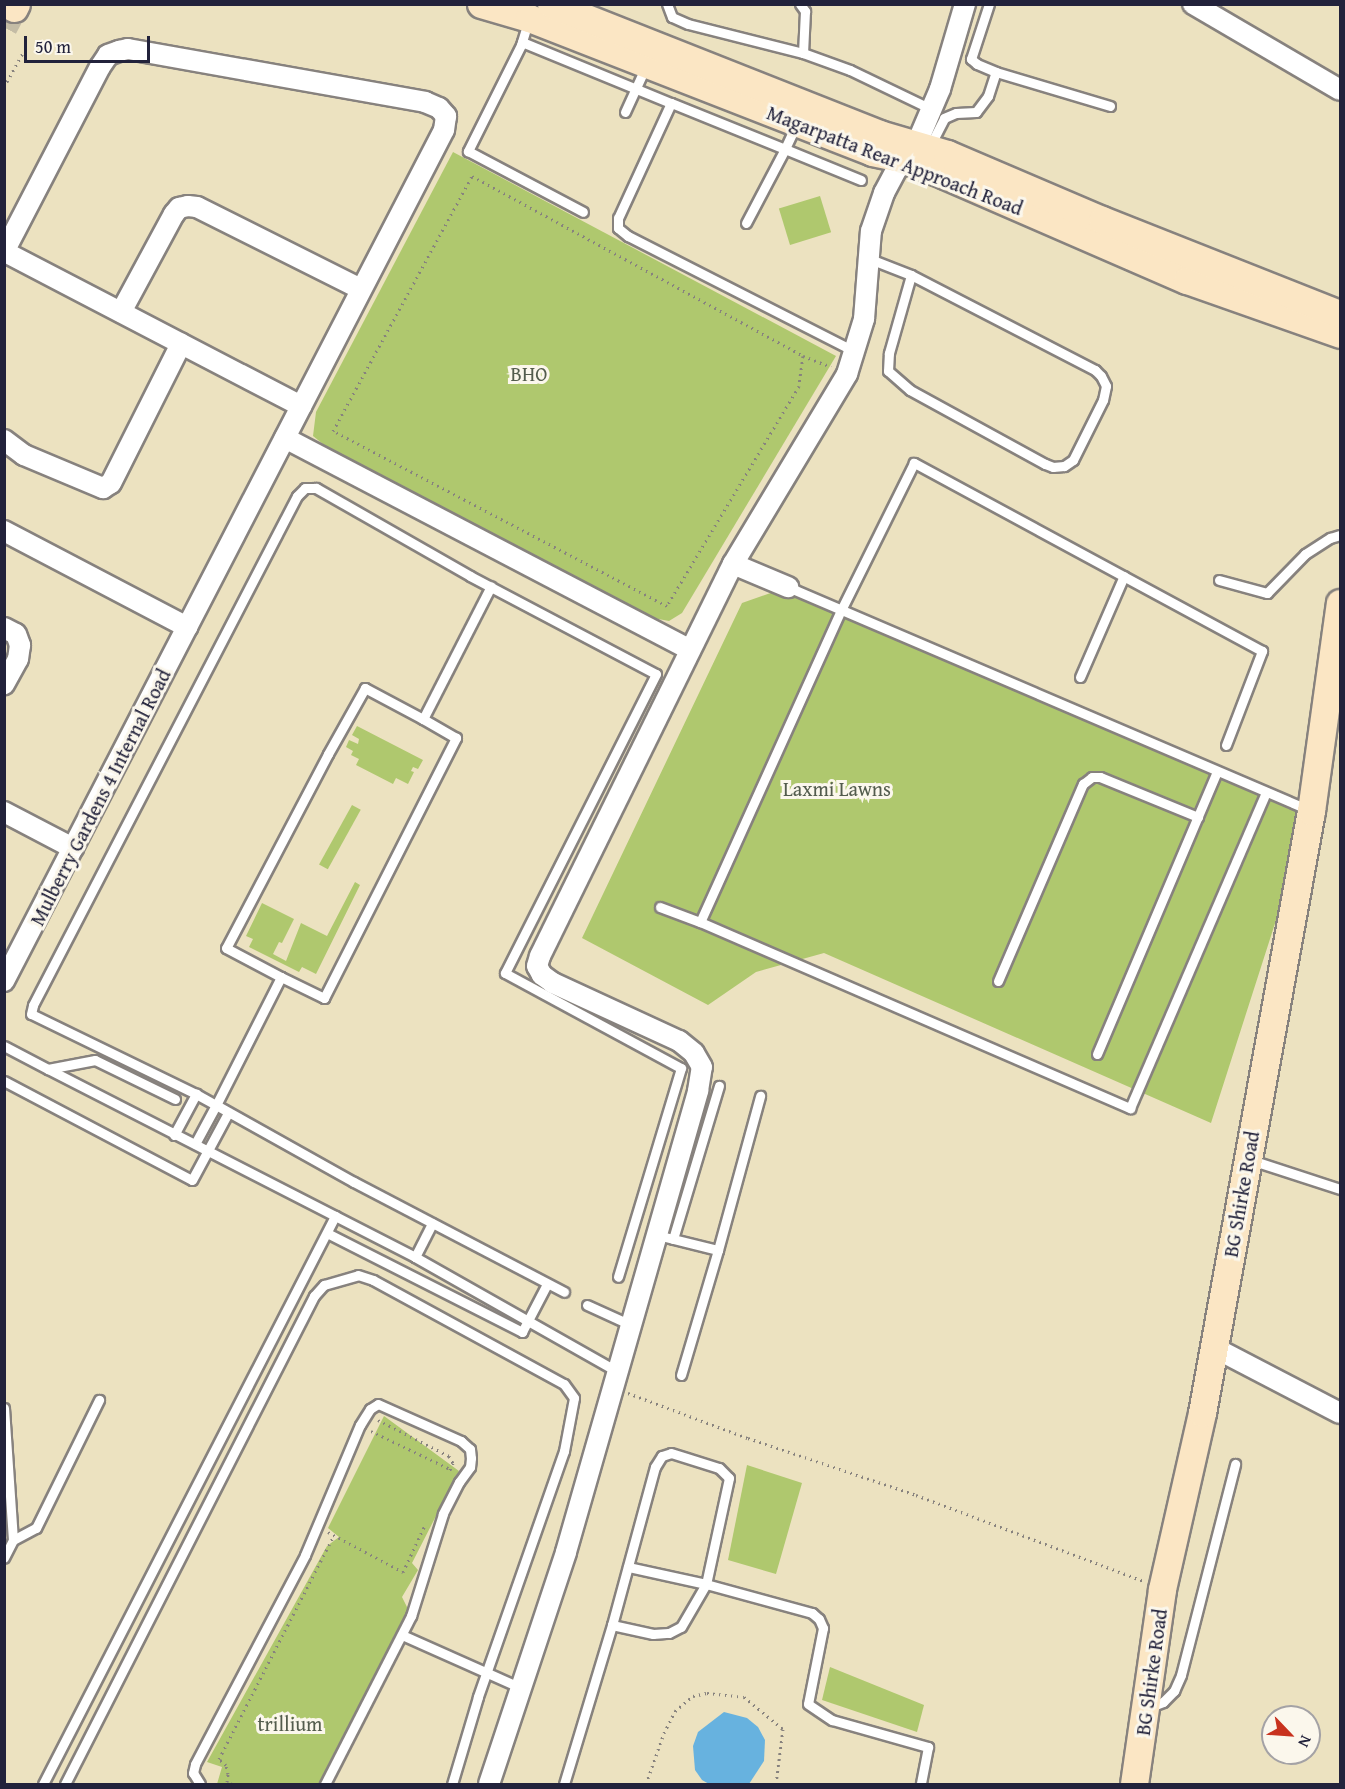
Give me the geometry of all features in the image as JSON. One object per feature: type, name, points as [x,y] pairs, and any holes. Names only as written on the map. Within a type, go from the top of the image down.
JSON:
[{"type":"street","name":"Magarpatta Rear Approach Road","points":[[481,4],[879,134],[1341,314]]},
{"type":"street","points":[[489,1785],[566,1552],[631,1325],[665,1237],[702,1067],[694,1053],[679,1041],[553,983],[542,975],[537,966],[689,649],[733,564],[847,374],[864,319],[871,231],[884,193],[917,150],[940,89],[965,4]]},
{"type":"street","points":[[1193,4],[1341,90]]},
{"type":"street","name":"Magarpatta Rear Approach Road","points":[[534,22],[872,152],[917,150],[1187,280],[1341,334]]},
{"type":"street","name":"Mulberry Gardens 4 Internal Road","points":[[4,981],[444,130],[446,116],[439,108],[425,102],[128,49],[108,55],[5,252]]},
{"type":"street","points":[[121,312],[174,214],[179,208],[188,206],[197,207],[361,289]]},
{"type":"street","points":[[5,252],[301,406]]},
{"type":"street","points":[[4,440],[24,455],[103,488],[111,483],[181,344]]},
{"type":"street","points":[[285,438],[689,649]]},
{"type":"street","points":[[4,531],[191,620]]},
{"type":"street","points":[[733,564],[788,587]]},
{"type":"street","name":"BG Shirke Road","points":[[1134,1785],[1147,1708],[1162,1589],[1202,1413],[1311,811],[1341,603]]},
{"type":"street","points":[[4,628],[16,634],[20,645],[18,658],[4,684]]},
{"type":"street","points":[[4,812],[73,848]]},
{"type":"street","points":[[1214,1347],[1341,1413]]},
{"type":"lane","points":[[667,4],[672,17],[688,24],[803,53],[850,70],[932,109]]},
{"type":"lane","points":[[800,4],[805,12],[803,53]]},
{"type":"lane","points":[[989,4],[971,59],[996,72],[1110,106]]},
{"type":"lane","points":[[583,212],[468,152],[534,22],[636,89],[861,180]]},
{"type":"lane","points":[[625,112],[647,64]]},
{"type":"lane","points":[[917,150],[944,118],[956,113],[976,112],[988,96],[996,72]]},
{"type":"lane","points":[[670,103],[618,218],[618,228],[854,351]]},
{"type":"lane","points":[[746,223],[797,123]]},
{"type":"lane","points":[[870,259],[911,275],[1095,370],[1106,386],[1103,400],[1073,460],[1064,466],[1045,465],[910,390],[888,371],[889,353],[911,275]]},
{"type":"lane","points":[[700,922],[841,610],[914,463],[1262,651],[1226,745]]},
{"type":"lane","points":[[564,1292],[196,1094],[31,1014],[33,1005],[297,496],[305,488],[316,488],[491,586],[656,674],[505,973],[681,1068],[618,1277]]},
{"type":"lane","points":[[1219,580],[1267,593],[1305,554],[1330,538],[1341,535]]},
{"type":"lane","points":[[1080,676],[1124,576]]},
{"type":"lane","points":[[423,719],[491,586]]},
{"type":"lane","points":[[788,587],[1311,811]]},
{"type":"lane","points":[[365,688],[423,719],[456,738],[324,998],[226,948],[365,688]]},
{"type":"lane","points":[[1097,1054],[1217,771]]},
{"type":"lane","points":[[998,981],[1083,784],[1092,777],[1100,777],[1198,817]]},
{"type":"lane","points":[[660,907],[700,922],[1130,1108],[1266,792]]},
{"type":"lane","points":[[195,1144],[281,977]]},
{"type":"lane","points":[[4,1046],[415,1257],[527,1321],[615,1380]]},
{"type":"lane","points":[[48,1069],[95,1060],[175,1099]]},
{"type":"lane","points":[[4,1082],[192,1180],[228,1113]]},
{"type":"lane","points":[[718,1250],[665,1237],[720,1086]]},
{"type":"lane","points":[[174,1135],[196,1094]]},
{"type":"lane","points":[[681,1375],[760,1096]]},
{"type":"lane","points":[[1248,1159],[1341,1189]]},
{"type":"lane","points":[[43,1785],[335,1216]]},
{"type":"lane","points":[[415,1257],[432,1223]]},
{"type":"lane","points":[[327,1233],[522,1332],[547,1284]]},
{"type":"lane","points":[[65,1785],[314,1296],[324,1285],[358,1275],[374,1280],[564,1384],[574,1398],[564,1451],[487,1672],[452,1785]]},
{"type":"lane","points":[[587,1305],[631,1325]]},
{"type":"lane","points":[[13,1540],[36,1528],[99,1400]]},
{"type":"lane","points":[[200,1785],[193,1773],[195,1764],[305,1555],[360,1425],[367,1414],[378,1404],[461,1441],[470,1449],[470,1467],[459,1482],[443,1514],[411,1616],[325,1785]]},
{"type":"lane","points":[[4,1408],[13,1540],[4,1558]]},
{"type":"lane","points":[[564,1785],[612,1625],[655,1467],[662,1456],[671,1453],[719,1468],[729,1478],[706,1584],[681,1627],[669,1633],[653,1634],[612,1625]]},
{"type":"lane","points":[[1147,1708],[1163,1702],[1174,1691],[1178,1683],[1234,1464]]},
{"type":"lane","points":[[628,1567],[706,1584],[812,1613],[819,1619],[823,1628],[808,1704],[832,1720],[928,1747],[921,1785]]},
{"type":"lane","points":[[402,1635],[521,1688]]},
{"type":"path","points":[[4,87],[22,54]]},
{"type":"path","points":[[802,356],[799,386],[667,606],[333,431],[472,176],[802,356],[847,374]]},
{"type":"path","points":[[615,1380],[748,1438],[916,1495],[1148,1582]]},
{"type":"path","points":[[367,1414],[453,1459],[446,1480]]},
{"type":"path","points":[[367,1440],[372,1431],[450,1469]]},
{"type":"path","points":[[323,1529],[403,1572],[427,1521]]},
{"type":"path","points":[[232,1785],[227,1782],[228,1774],[225,1765],[219,1759],[334,1535]]},
{"type":"path","points":[[646,1785],[664,1733],[675,1710],[693,1696],[707,1693],[744,1697],[783,1729],[776,1785]]},
{"type":"green space","name":"BHO","points":[[453,152],[836,356],[682,613],[669,621],[653,618],[329,449],[313,436],[316,412]]},
{"type":"green space","points":[[820,196],[831,232],[790,245],[779,209]]},
{"type":"green space","name":"Laxmi Lawns","points":[[788,587],[1311,811],[1211,1123],[824,953],[756,972],[708,1005],[582,938],[742,603]]},
{"type":"green space","points":[[357,726],[423,760],[418,769],[413,767],[411,771],[414,772],[408,784],[396,778],[393,784],[356,765],[359,759],[351,755],[353,751],[346,747],[349,740],[358,744],[359,739],[352,735]]},
{"type":"green space","points":[[352,805],[361,810],[328,869],[319,864]]},
{"type":"green space","points":[[355,882],[360,885],[316,974],[302,967],[299,972],[249,947],[253,939],[246,936],[262,903],[294,919],[282,943],[279,942],[273,954],[286,961],[301,923],[327,936]]},
{"type":"green space","name":"trillium","points":[[384,1416],[459,1471],[412,1563],[418,1570],[402,1597],[409,1611],[319,1784],[217,1784],[222,1767],[207,1762],[327,1546],[339,1537],[328,1528]]},
{"type":"green space","points":[[747,1465],[802,1483],[776,1574],[728,1560]]},
{"type":"green space","points":[[830,1667],[924,1705],[917,1732],[822,1700]]},
{"type":"water","points":[[724,1712],[747,1718],[758,1727],[765,1740],[764,1761],[749,1784],[709,1784],[702,1780],[695,1770],[693,1746],[698,1732]]},
{"type":"tunnel","points":[[4,27],[14,8]]}]
